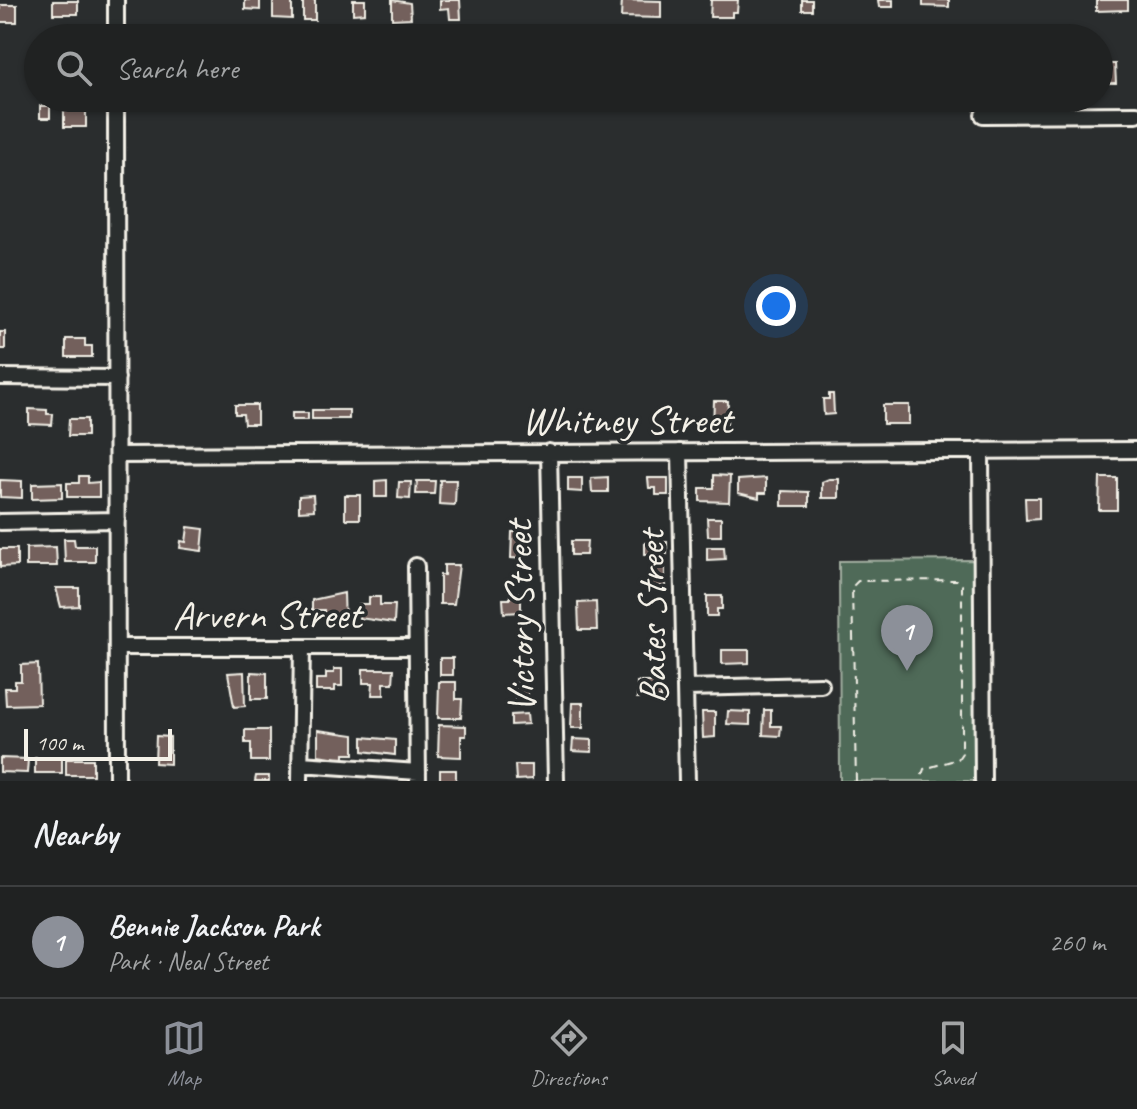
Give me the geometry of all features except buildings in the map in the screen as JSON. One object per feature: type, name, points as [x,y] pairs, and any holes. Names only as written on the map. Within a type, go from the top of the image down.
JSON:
[{"type":"street","points":[[116,0],[116,24]]},
{"type":"street","points":[[116,112],[117,781]]},
{"type":"street","points":[[983,115],[1137,114]]},
{"type":"street","points":[[0,377],[117,378]]},
{"type":"street","points":[[981,450],[983,781]]},
{"type":"street","name":"Whitney Street","points":[[117,455],[1137,450]]},
{"type":"street","name":"Victory Street","points":[[549,452],[556,781]]},
{"type":"street","name":"Bates Street","points":[[680,452],[687,781]]},
{"type":"street","points":[[0,522],[117,520]]},
{"type":"street","points":[[300,764],[418,776],[416,566]]},
{"type":"street","name":"Arvern Street","points":[[117,647],[416,647]]},
{"type":"street","points":[[300,781],[302,647]]},
{"type":"street","points":[[686,688],[821,685]]},
{"type":"path","points":[[856,781],[852,587],[858,581],[957,580],[962,585],[962,753],[958,759],[924,769],[920,781]]},
{"type":"green space","points":[[974,560],[976,781],[840,781],[839,561]]},
{"type":"place","name":"Bennie Jackson Park","points":[[907,671]]}]
